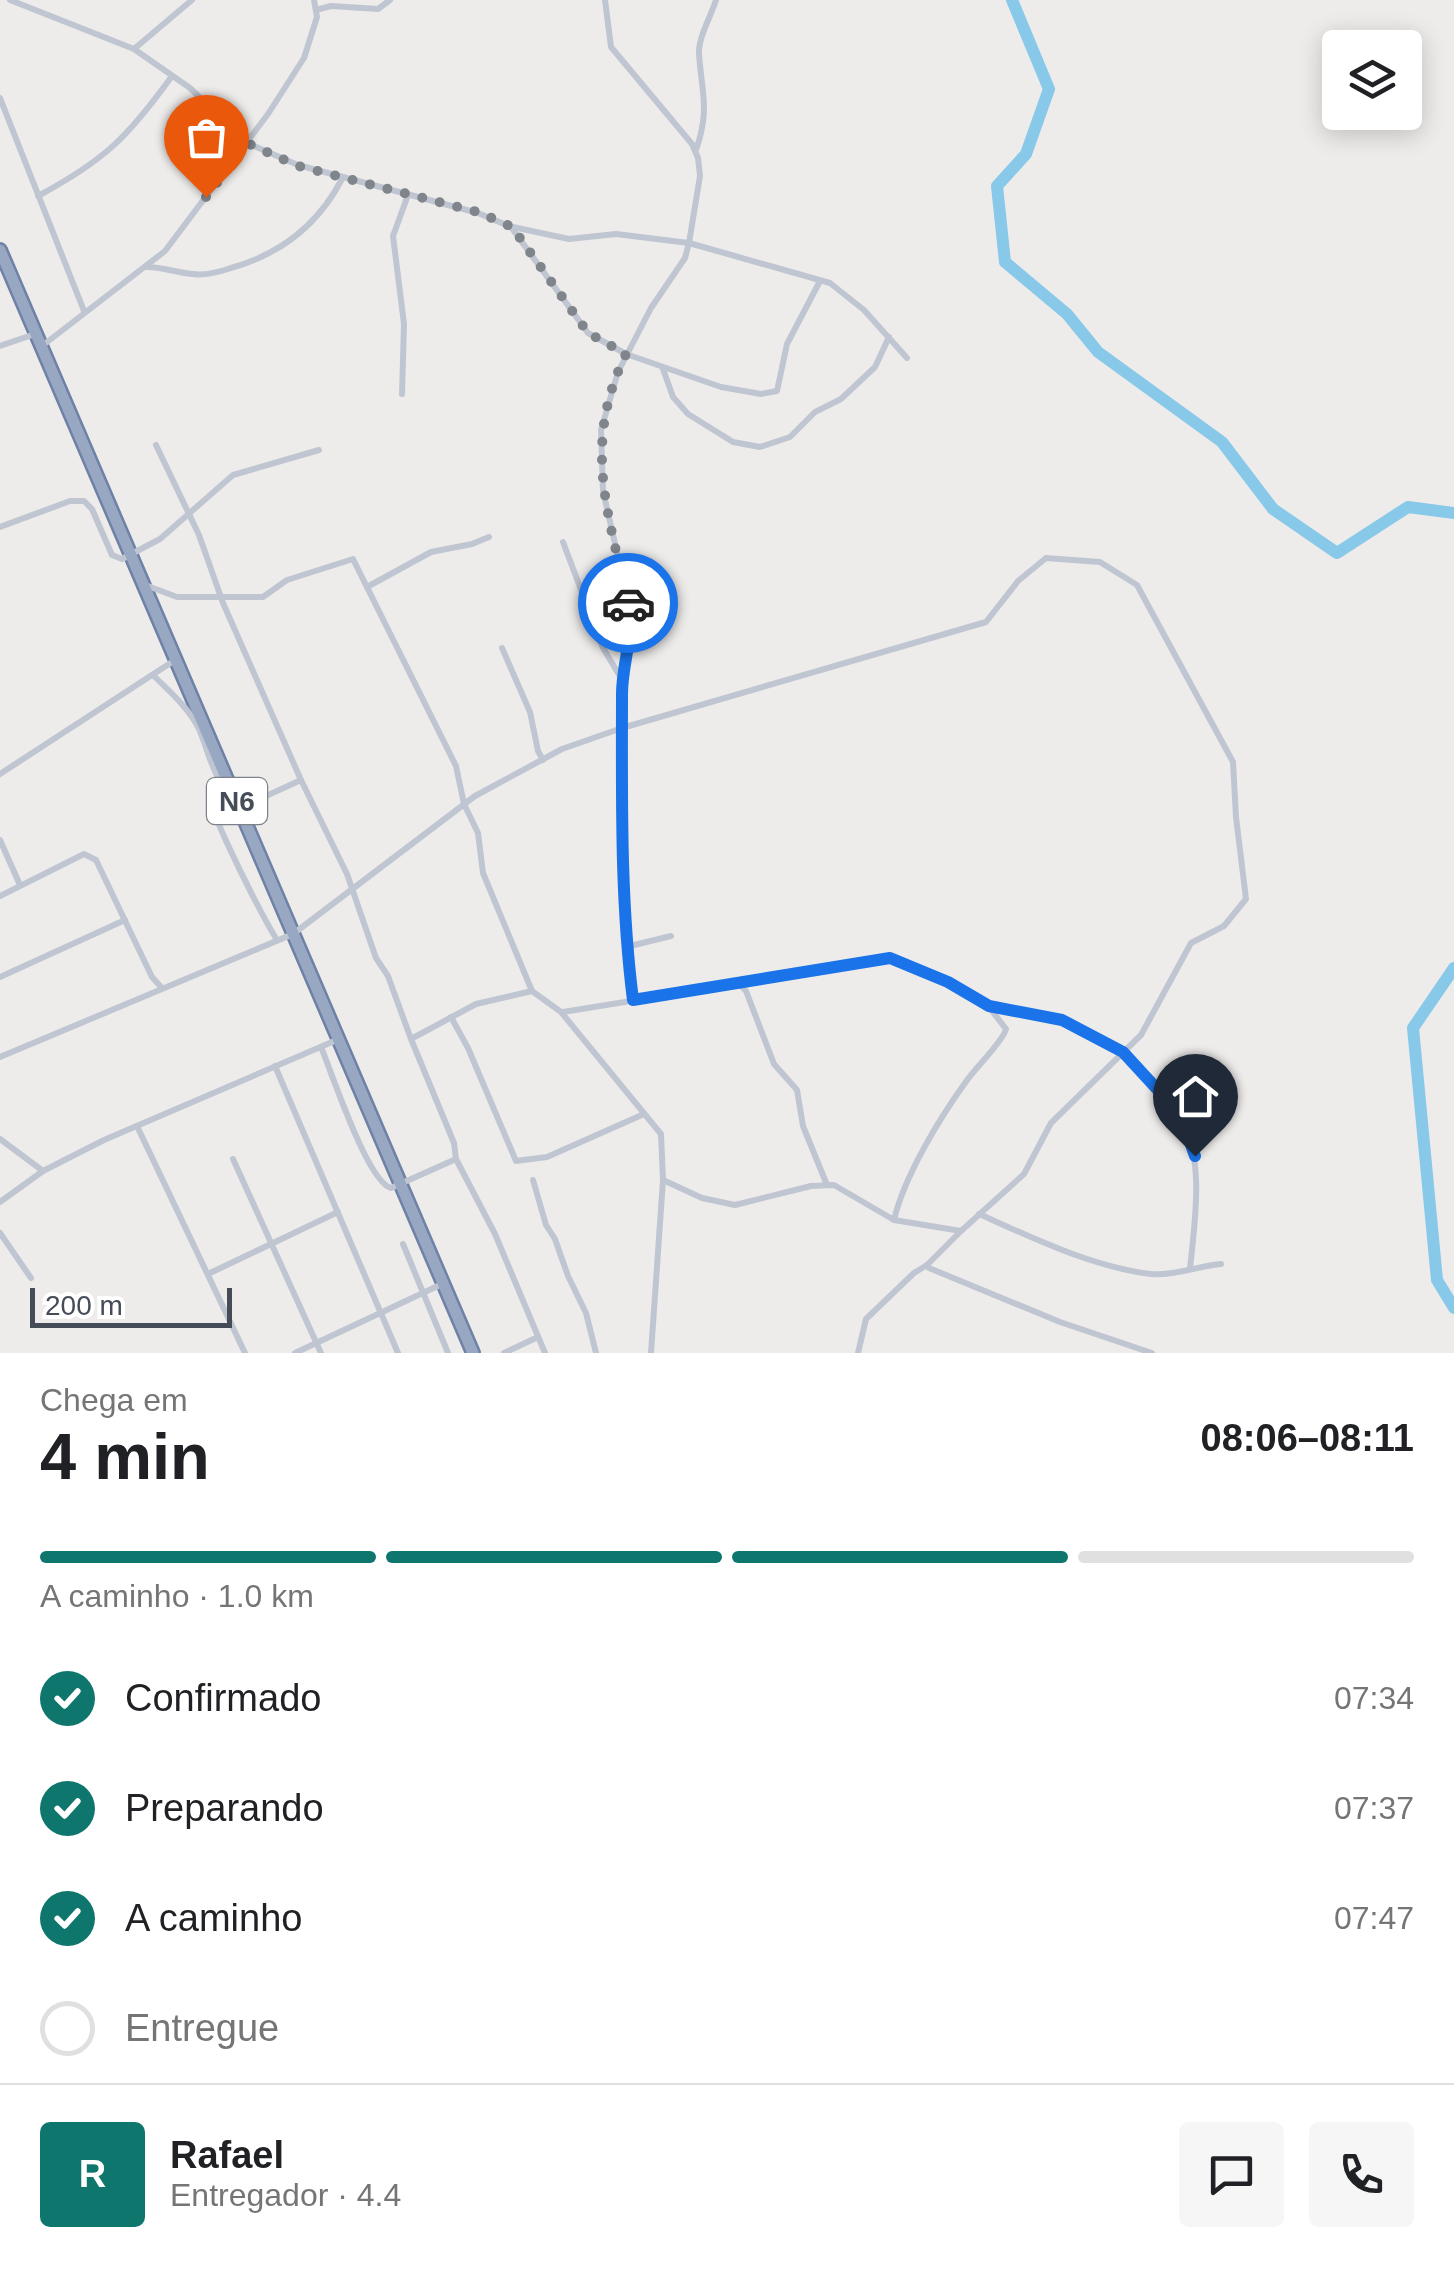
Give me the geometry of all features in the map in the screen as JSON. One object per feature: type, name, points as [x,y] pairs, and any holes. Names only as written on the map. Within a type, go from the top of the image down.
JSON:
[{"type":"highway","name":"N6","points":[[0,250],[473,1353]]},
{"type":"street","points":[[10,0],[134,49],[190,88],[247,143],[298,166],[478,212],[512,227],[569,239],[616,234],[690,243],[820,281],[843,292],[908,358]]},
{"type":"street","points":[[134,49],[179,4],[192,0]]},
{"type":"street","points":[[41,347],[164,251],[247,143],[304,58],[316,25],[314,0]]},
{"type":"street","points":[[316,10],[331,6],[378,9],[390,0]]},
{"type":"street","points":[[604,0],[611,47],[696,151]]},
{"type":"street","points":[[633,1000],[621,871],[622,680],[632,622],[600,458],[605,406],[626,354],[690,243],[700,176],[696,151],[704,128],[706,102],[698,50],[716,0]]},
{"type":"street","points":[[38,196],[110,152],[144,116],[172,76]]},
{"type":"street","points":[[0,98],[84,311]]},
{"type":"street","points":[[147,267],[194,275],[244,265],[302,234],[342,179]]},
{"type":"street","points":[[402,394],[404,324],[394,236],[408,195]]},
{"type":"street","points":[[512,227],[588,333],[626,354],[721,387],[772,394],[780,383],[787,344],[820,281]]},
{"type":"street","points":[[0,346],[36,334]]},
{"type":"street","points":[[663,367],[673,397],[688,414],[733,442],[760,447],[790,438],[815,412],[841,399],[874,367],[889,337]]},
{"type":"street","points":[[156,445],[199,535],[301,780],[348,874],[376,958],[388,976],[454,1143],[456,1159],[495,1234],[545,1353]]},
{"type":"street","points":[[0,527],[70,501],[84,500],[92,509],[112,555],[122,559],[160,539],[232,475],[319,450]]},
{"type":"street","points":[[367,587],[430,552],[472,544],[489,536]]},
{"type":"street","points":[[563,542],[603,648],[622,680]]},
{"type":"street","points":[[0,1057],[294,934],[464,804],[543,760],[622,728],[986,622],[1018,581],[1046,558],[1100,562],[1137,585],[1233,762],[1246,899],[1224,926],[1191,943],[1141,1035],[1051,1123],[1024,1174],[866,1320],[858,1353]]},
{"type":"street","points":[[144,585],[177,597],[263,597],[287,580],[353,559],[456,766],[464,804],[478,833],[487,885],[532,991],[561,1012],[660,1134],[663,1180],[651,1353]]},
{"type":"street","points":[[502,648],[530,712],[543,760]]},
{"type":"street","points":[[0,774],[176,660]]},
{"type":"street","points":[[152,675],[185,707],[199,730],[212,768],[224,779],[210,794],[214,817],[277,940]]},
{"type":"street","points":[[240,808],[301,780]]},
{"type":"street","points":[[0,840],[20,886]]},
{"type":"street","points":[[0,896],[84,854],[96,860],[152,976],[162,986]]},
{"type":"street","points":[[0,977],[125,920]]},
{"type":"street","points":[[626,947],[671,936]]},
{"type":"street","points":[[561,1012],[890,958],[948,982],[989,1006],[1062,1020],[1123,1052],[1187,1126],[1196,1173],[1190,1269]]},
{"type":"street","points":[[736,982],[746,991],[774,1064],[797,1090],[803,1126],[828,1185]]},
{"type":"street","points":[[411,1039],[476,1004],[532,991]]},
{"type":"street","points":[[989,1006],[1006,1029]]},
{"type":"street","points":[[894,1220],[900,1194],[912,1170],[956,1096],[1018,1014]]},
{"type":"street","points":[[450,1017],[468,1048],[516,1161],[547,1157],[644,1114]]},
{"type":"street","points":[[0,1202],[43,1171],[339,1039]]},
{"type":"street","points":[[321,1047],[360,1145],[383,1186],[390,1188],[456,1159]]},
{"type":"street","points":[[275,1066],[398,1353]]},
{"type":"street","points":[[138,1126],[246,1353]]},
{"type":"street","points":[[0,1139],[43,1171]]},
{"type":"street","points":[[234,1159],[321,1353]]},
{"type":"street","points":[[532,1180],[546,1226],[586,1313],[596,1353]]},
{"type":"street","points":[[663,1180],[702,1198],[734,1206],[812,1186],[834,1185],[894,1220],[961,1231]]},
{"type":"street","points":[[208,1274],[338,1212]]},
{"type":"street","points":[[980,1214],[1040,1241],[1151,1274],[1221,1264]]},
{"type":"street","points":[[0,1234],[31,1278]]},
{"type":"street","points":[[403,1244],[448,1353]]},
{"type":"street","points":[[927,1265],[960,1283],[1152,1353]]},
{"type":"street","points":[[295,1353],[443,1283]]},
{"type":"street","points":[[504,1353],[538,1337]]},
{"type":"waterway","points":[[1012,0],[1049,89],[1026,154],[997,186],[1005,262],[1067,314],[1098,352],[1222,442],[1273,509],[1337,553],[1408,507],[1454,513]]},
{"type":"waterway","points":[[1454,968],[1413,1028],[1437,1280],[1454,1308]]},
{"type":"way so far","points":[[206,197],[247,143],[298,166],[478,212],[512,227],[588,333],[626,354],[605,406],[600,458],[628,603]]},
{"type":"route","points":[[628,603],[632,622],[622,680],[621,871],[633,1000],[890,958],[948,982],[989,1006],[1062,1020],[1123,1052],[1180,1114],[1195,1156]]}]
